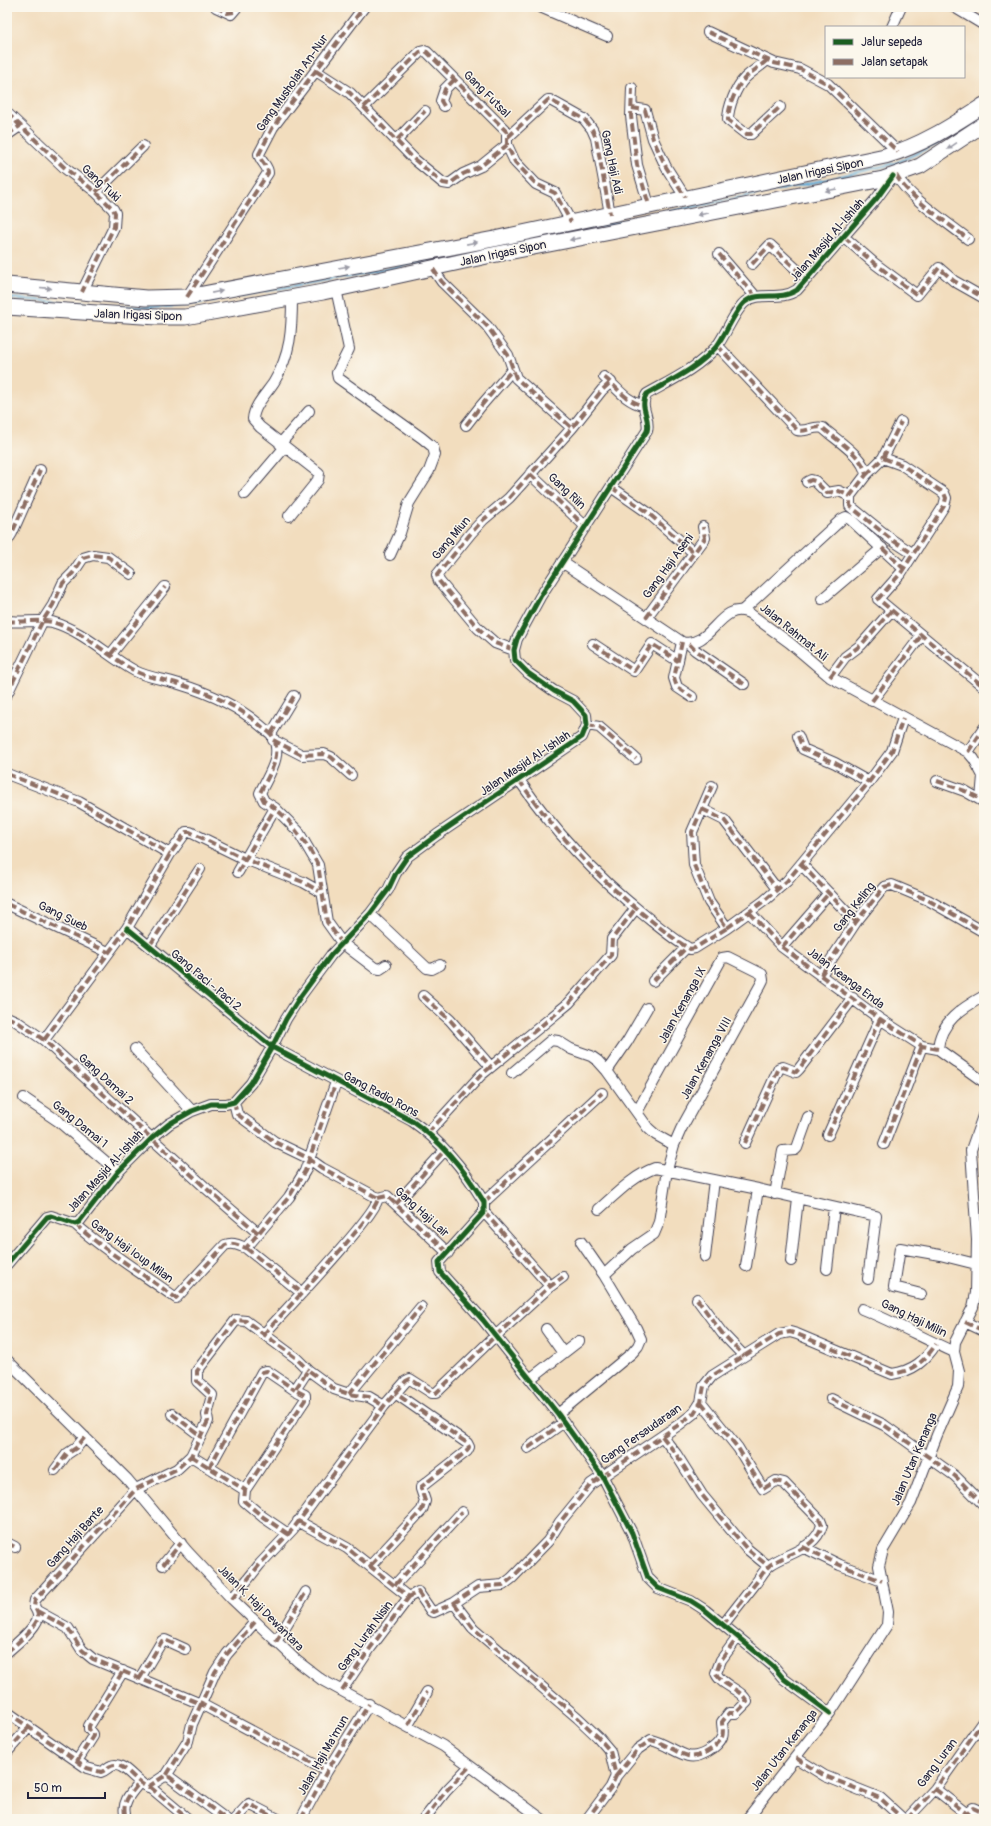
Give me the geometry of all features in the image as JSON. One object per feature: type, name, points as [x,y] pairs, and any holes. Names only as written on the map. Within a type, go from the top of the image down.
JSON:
[{"type":"street","points":[[216,7],[231,14],[237,7]]},
{"type":"street","name":"Gang Musholah An-Nur","points":[[187,297],[267,176],[267,167],[260,158],[261,150],[274,127],[364,7]]},
{"type":"street","points":[[540,7],[607,36]]},
{"type":"street","points":[[892,26],[901,7]]},
{"type":"street","points":[[954,7],[984,25]]},
{"type":"street","points":[[708,32],[767,60],[780,65],[800,69],[833,88],[842,99],[911,156]]},
{"type":"street","name":"Gang Futsal","points":[[364,107],[420,52],[424,50],[507,132],[508,141],[515,162],[536,184],[555,193],[571,222]]},
{"type":"street","points":[[767,60],[746,77],[740,84],[730,110],[728,120],[746,134],[751,134],[780,107]]},
{"type":"street","points":[[316,71],[350,93],[416,160],[443,183],[449,184],[463,174],[481,166],[508,141]]},
{"type":"street","points":[[444,106],[441,101],[445,89],[454,80]]},
{"type":"street","points":[[632,88],[632,108],[637,165],[649,205]]},
{"type":"street","name":"Gang Haji Adi","points":[[508,141],[548,100],[584,119],[592,129],[596,138],[610,214]]},
{"type":"street","name":"Jalan Irigasi Sipon","points":[[7,307],[178,318],[214,313],[292,298],[604,233],[779,200],[895,176],[911,156],[936,134],[984,105]]},
{"type":"street","points":[[632,108],[645,110],[653,139],[666,167],[685,197]]},
{"type":"street","points":[[397,140],[425,111]]},
{"type":"street","name":"Gang Tuki","points":[[7,113],[66,169],[96,192],[113,209],[115,221],[114,227],[82,292]]},
{"type":"street","name":"Jalan Irigasi Sipon","points":[[7,285],[157,299],[187,297],[487,240],[685,197],[911,156],[984,124]]},
{"type":"street","points":[[7,135],[20,126]]},
{"type":"street","points":[[96,192],[143,146]]},
{"type":"street","points":[[895,176],[911,193],[968,238]]},
{"type":"street","name":"Jalan Masjid Al-Ishlah","points":[[756,297],[783,297],[791,294],[807,279],[895,176]]},
{"type":"street","points":[[844,237],[874,263],[916,295],[939,268],[954,281],[984,298]]},
{"type":"street","points":[[752,264],[770,245],[807,279]]},
{"type":"street","points":[[636,758],[599,727],[587,725],[586,715],[573,701],[554,692],[528,673],[515,660],[514,650],[517,639],[540,597],[648,431],[649,424],[642,405],[643,399],[647,394],[695,367],[717,346],[743,303],[756,297],[719,254]]},
{"type":"street","points":[[432,269],[442,282],[487,326],[508,355],[516,378],[572,428]]},
{"type":"street","points":[[336,289],[350,349],[337,373],[338,378],[422,438],[433,447],[435,455],[429,471],[409,503],[400,533],[390,555]]},
{"type":"street","points":[[289,516],[318,480],[319,473],[260,427],[253,419],[256,409],[275,380],[286,356],[292,332],[292,298]]},
{"type":"street","points":[[717,346],[797,430],[802,431],[817,427],[823,428],[859,458],[864,465],[866,475]]},
{"type":"street","points":[[466,425],[513,370]]},
{"type":"street","points":[[530,474],[572,428],[602,390],[607,379],[626,398],[633,403],[642,405]]},
{"type":"street","points":[[245,494],[309,411]]},
{"type":"street","points":[[901,422],[883,458],[866,475],[850,496],[850,506],[892,540],[912,553]]},
{"type":"street","points":[[883,458],[902,465],[944,493],[946,498],[944,506],[895,580],[879,597],[880,602],[984,687]]},
{"type":"street","points":[[7,541],[40,470]]},
{"type":"street","name":"Gang Riin","points":[[530,474],[586,527]]},
{"type":"street","name":"Gang Miun","points":[[514,650],[495,643],[478,628],[439,580],[437,575],[471,533],[483,520],[509,498],[530,474]]},
{"type":"street","points":[[807,482],[811,480],[814,481],[828,493],[840,491],[850,496]]},
{"type":"street","points":[[611,487],[647,512],[694,553]]},
{"type":"street","points":[[743,610],[846,517],[903,568]]},
{"type":"street","name":"Gang Haji Aseni","points":[[646,618],[705,538],[703,527]]},
{"type":"street","points":[[822,599],[882,548]]},
{"type":"street","points":[[7,694],[63,583],[73,573],[83,558],[93,555],[108,557],[131,574]]},
{"type":"street","points":[[562,562],[686,643],[744,684]]},
{"type":"street","points":[[111,654],[165,587]]},
{"type":"street","name":"Jalan Rahmat Ali","points":[[686,643],[700,641],[730,613],[743,610],[782,637],[830,677],[968,752],[974,758],[983,776],[982,801]]},
{"type":"street","points":[[830,677],[846,657],[861,645],[891,611]]},
{"type":"street","points":[[7,620],[21,622],[51,622],[59,625],[97,644],[124,664],[151,678],[178,684],[222,699],[251,717],[272,737],[302,755],[324,754],[331,757],[351,775]]},
{"type":"street","points":[[872,701],[922,636]]},
{"type":"street","points":[[686,643],[678,661],[674,678],[677,687],[692,697]]},
{"type":"street","points":[[593,644],[634,671],[652,644],[678,661]]},
{"type":"street","points":[[294,696],[272,737],[277,750],[276,760],[260,793],[264,801],[275,808],[298,831],[318,865],[327,922],[342,943],[375,968],[380,969],[386,965]]},
{"type":"street","points":[[519,780],[559,834],[606,883],[690,949],[695,948],[727,928],[787,881],[892,751],[903,718]]},
{"type":"street","name":"Jalan Masjid Al-Ishlah","points":[[7,1264],[47,1217],[56,1218],[75,1224],[87,1214],[118,1172],[152,1138],[169,1124],[192,1111],[211,1104],[226,1104],[234,1102],[251,1083],[293,1008],[342,943],[370,914],[388,890],[396,873],[407,857],[582,737],[587,725]]},
{"type":"street","points":[[968,752],[984,728]]},
{"type":"street","points":[[798,736],[803,749],[835,763],[868,782]]},
{"type":"street","points":[[7,774],[79,802],[170,854]]},
{"type":"street","points":[[937,782],[966,791],[982,801]]},
{"type":"street","points":[[712,786],[692,832],[694,865],[709,902],[727,928]]},
{"type":"street","points":[[238,872],[275,808]]},
{"type":"street","points":[[702,809],[724,820],[777,889]]},
{"type":"street","points":[[44,1040],[127,928],[170,854],[186,832],[190,832],[245,859],[303,882],[319,891]]},
{"type":"street","points":[[801,864],[856,922]]},
{"type":"street","points":[[150,945],[200,869]]},
{"type":"street","name":"Gang Keling","points":[[821,975],[856,922],[884,887],[892,885],[942,907],[984,932]]},
{"type":"street","points":[[782,947],[829,893]]},
{"type":"street","name":"Gang Sueb","points":[[7,904],[108,952]]},
{"type":"street","points":[[428,1133],[481,1075],[569,1003],[611,955],[612,939],[636,908]]},
{"type":"street","name":"Jalan Keanga Enda","points":[[748,912],[782,947],[880,1020],[922,1046],[938,1049]]},
{"type":"street","points":[[370,914],[427,968],[432,969],[440,965]]},
{"type":"street","name":"Gang Paci - Paci 2","points":[[127,928],[150,945],[272,1047]]},
{"type":"street","points":[[653,981],[687,947]]},
{"type":"street","name":"Jalan Kenanga IX","points":[[637,1112],[722,958],[728,957],[762,974],[763,980],[761,984]]},
{"type":"street","name":"Jalan Kenanga VIII","points":[[604,1275],[632,1249],[654,1234],[659,1222],[671,1157],[681,1129],[761,984]]},
{"type":"street","points":[[423,996],[450,1020],[491,1068]]},
{"type":"street","points":[[984,996],[966,1006],[953,1017],[943,1029],[938,1049],[984,1082]]},
{"type":"street","points":[[745,1143],[779,1068],[783,1067],[796,1072],[852,998]]},
{"type":"street","points":[[607,1071],[627,1042],[647,1008]]},
{"type":"street","name":"Gang Damai 2","points":[[7,1017],[16,1021],[44,1040],[207,1189],[258,1233]]},
{"type":"street","points":[[828,1136],[880,1020]]},
{"type":"street","points":[[512,1073],[552,1040],[558,1041],[571,1049],[591,1056],[607,1071],[671,1157],[714,1180],[775,1191],[798,1199],[876,1216],[868,1279]]},
{"type":"street","points":[[884,1144],[922,1046]]},
{"type":"street","name":"Gang Radio Rons","points":[[272,1047],[412,1121],[428,1133],[445,1150],[484,1207],[550,1286]]},
{"type":"street","points":[[135,1049],[192,1111]]},
{"type":"street","points":[[302,1293],[246,1248],[289,1197],[305,1171],[308,1158],[336,1082]]},
{"type":"street","points":[[602,1093],[484,1207],[448,1253],[439,1262],[440,1272],[496,1336],[561,1418],[603,1476],[632,1533],[648,1578],[658,1588],[691,1601],[773,1666],[784,1679],[830,1713]]},
{"type":"street","name":"Gang Damai 1","points":[[24,1098],[58,1121],[118,1172]]},
{"type":"street","points":[[234,1102],[237,1114],[275,1142],[308,1158],[322,1168],[378,1198],[372,1210],[341,1249],[264,1334]]},
{"type":"street","points":[[954,1352],[955,1342],[973,1307],[975,1300],[977,1235],[971,1150],[984,1114]]},
{"type":"street","points":[[775,1191],[779,1177],[782,1150],[795,1150],[797,1148],[808,1117]]},
{"type":"street","points":[[396,1204],[445,1150]]},
{"type":"street","points":[[599,1209],[629,1182],[646,1171],[655,1168],[671,1157]]},
{"type":"street","points":[[705,1257],[714,1180]]},
{"type":"street","points":[[746,1266],[758,1189]]},
{"type":"street","name":"Gang Haji Lair","points":[[378,1198],[386,1196],[448,1253]]},
{"type":"street","points":[[790,1261],[798,1199]]},
{"type":"street","points":[[827,1269],[834,1207]]},
{"type":"street","name":"Gang Haji Ioup Milan","points":[[75,1224],[97,1244],[140,1271],[176,1298],[225,1246],[231,1243],[246,1248]]},
{"type":"street","points":[[528,1448],[632,1353],[641,1339],[604,1275],[581,1242]]},
{"type":"street","points":[[921,1294],[894,1287],[900,1248],[940,1254],[976,1264]]},
{"type":"street","points":[[232,1600],[260,1564],[288,1534],[384,1406],[406,1381],[410,1379],[432,1393],[436,1393],[550,1286],[563,1277]]},
{"type":"street","points":[[697,1298],[722,1333],[744,1356]]},
{"type":"street","points":[[349,1394],[421,1307]]},
{"type":"street","name":"Gang Haji Milin","points":[[862,1309],[892,1321],[954,1352]]},
{"type":"street","points":[[136,1489],[177,1469],[191,1456],[208,1421],[207,1415],[212,1395],[197,1381],[197,1371],[236,1320],[246,1321],[296,1358],[308,1370],[334,1389],[349,1394],[369,1397],[384,1406]]},
{"type":"street","points":[[965,1322],[984,1330]]},
{"type":"street","points":[[546,1329],[563,1353]]},
{"type":"street","name":"Gang Persaudaraan","points":[[409,1597],[418,1592],[431,1611],[434,1612],[454,1603],[478,1587],[503,1585],[512,1578],[548,1541],[560,1522],[591,1484],[694,1413],[701,1402],[704,1386],[712,1376],[779,1334],[790,1332],[892,1374],[904,1372],[913,1368],[928,1356],[936,1344]]},
{"type":"street","points":[[530,1379],[579,1341]]},
{"type":"street","name":"Jalan Utan Kenanga","points":[[747,1819],[830,1713],[888,1625],[888,1612],[878,1566],[883,1550],[911,1503],[958,1387],[959,1371],[954,1352]]},
{"type":"street","name":"Jalan K. Haji Dewantara","points":[[7,1360],[136,1489],[180,1543],[232,1600],[309,1671],[408,1725],[443,1746],[542,1819]]},
{"type":"street","points":[[295,1390],[308,1370]]},
{"type":"street","points":[[209,1468],[262,1372],[267,1371],[295,1390],[304,1394],[305,1400],[245,1490],[244,1501],[263,1518],[288,1534]]},
{"type":"street","points":[[371,1566],[422,1510],[425,1501],[420,1489],[421,1487],[469,1447],[467,1443],[395,1393]]},
{"type":"street","points":[[831,1399],[884,1425],[955,1476],[984,1505]]},
{"type":"street","points":[[701,1402],[738,1448],[764,1489],[776,1481],[784,1483],[820,1520],[822,1526],[819,1535],[803,1547],[768,1566],[723,1625]]},
{"type":"street","points":[[172,1414],[201,1436]]},
{"type":"street","points":[[662,1436],[676,1454],[702,1495],[746,1548],[768,1566]]},
{"type":"street","points":[[55,1470],[67,1454],[76,1448],[85,1437]]},
{"type":"street","points":[[191,1456],[245,1490]]},
{"type":"street","name":"Gang Haji Bante","points":[[7,1652],[24,1636],[38,1618],[35,1607],[136,1489]]},
{"type":"street","points":[[395,1586],[462,1512]]},
{"type":"street","points":[[298,1521],[346,1548],[409,1597]]},
{"type":"street","points":[[162,1565],[180,1543]]},
{"type":"street","points":[[803,1547],[840,1565],[882,1581]]},
{"type":"street","points":[[276,1642],[306,1592]]},
{"type":"street","name":"Gang Lurah Nisin","points":[[342,1690],[371,1647],[409,1597]]},
{"type":"street","points":[[454,1603],[473,1628],[526,1672],[598,1737],[610,1751],[616,1776]]},
{"type":"street","points":[[35,1607],[68,1628],[87,1655],[201,1704],[327,1771]]},
{"type":"street","points":[[150,1787],[166,1776],[188,1741],[192,1724],[215,1672],[227,1654],[255,1622]]},
{"type":"street","points":[[586,1819],[611,1787],[616,1776],[645,1742],[651,1740],[659,1742],[690,1756],[705,1753],[721,1739],[724,1731],[722,1722],[729,1713],[736,1713],[746,1702],[742,1696],[720,1680],[716,1673],[721,1660],[738,1637]]},
{"type":"street","points":[[140,1678],[162,1641],[165,1640],[185,1649]]},
{"type":"street","points":[[77,1761],[94,1734],[88,1728],[89,1726],[123,1671]]},
{"type":"street","points":[[408,1725],[427,1692]]},
{"type":"street","name":"Jalan Haji Ma'mun","points":[[301,1819],[327,1771],[369,1704]]},
{"type":"street","points":[[7,1712],[77,1761],[96,1772],[101,1772],[112,1765],[117,1765],[126,1769],[145,1787],[150,1787],[186,1818]]},
{"type":"street","name":"Gang Luran","points":[[907,1819],[935,1789],[984,1720]]},
{"type":"street","points":[[7,1752],[29,1727]]},
{"type":"street","points":[[796,1758],[825,1776],[880,1798],[903,1819]]},
{"type":"street","points":[[424,1819],[446,1791],[470,1766]]},
{"type":"street","points":[[166,1776],[226,1819]]},
{"type":"street","points":[[125,1814],[124,1804],[140,1782]]},
{"type":"street","points":[[935,1789],[966,1814],[974,1808],[984,1813]]},
{"type":"street","points":[[235,1819],[249,1804],[278,1819]]},
{"type":"waterway","points":[[512,244],[825,180],[896,163],[935,145],[971,122]]},
{"type":"waterway","points":[[7,298],[149,308],[186,305],[382,270],[469,252]]},
{"type":"marked path","points":[[216,7],[227,13],[234,12]]},
{"type":"marked path","points":[[187,297],[268,173],[268,170],[259,154],[273,127],[364,7]]},
{"type":"marked path","points":[[708,32],[774,63],[800,69],[828,84],[898,152]]},
{"type":"marked path","points":[[364,107],[420,52],[427,52],[507,132],[507,145],[515,162],[536,184],[555,193],[571,222]]},
{"type":"marked path","points":[[767,60],[742,82],[731,103],[728,120],[746,134],[751,134],[780,107]]},
{"type":"marked path","points":[[316,71],[350,93],[415,160],[443,183],[449,184],[463,174],[481,166],[507,145]]},
{"type":"marked path","points":[[444,106],[441,101],[445,89],[454,80]]},
{"type":"marked path","points":[[632,88],[631,116],[637,165],[649,205]]},
{"type":"marked path","points":[[508,137],[548,100],[584,119],[592,129],[596,138],[610,214]]},
{"type":"marked path","points":[[632,108],[645,110],[653,139],[666,167],[685,197]]},
{"type":"marked path","points":[[397,140],[425,111]]},
{"type":"marked path","points":[[7,113],[66,169],[96,192],[113,209],[115,213],[114,227],[82,292]]},
{"type":"marked path","points":[[7,135],[20,126]]},
{"type":"marked path","points":[[96,192],[143,146]]},
{"type":"marked path","points":[[896,175],[919,201],[968,239]]},
{"type":"marked path","points":[[844,237],[874,263],[917,295],[939,268],[954,281],[984,298]]},
{"type":"marked path","points":[[752,264],[770,245],[807,279]]},
{"type":"marked path","points":[[719,254],[756,297]]},
{"type":"marked path","points":[[433,269],[442,282],[487,326],[508,355],[516,378],[572,428]]},
{"type":"marked path","points":[[717,345],[797,430],[804,431],[816,427],[823,428],[855,455],[864,468],[866,475],[850,496],[850,506],[892,540],[912,553]]},
{"type":"marked path","points":[[466,425],[513,369]]},
{"type":"marked path","points":[[604,377],[626,397],[642,405]]},
{"type":"marked path","points":[[514,650],[495,643],[478,628],[439,581],[437,575],[471,533],[483,520],[509,498],[572,428],[602,390],[611,382]]},
{"type":"marked path","points":[[866,475],[883,458],[901,422]]},
{"type":"marked path","points":[[883,458],[902,465],[944,493],[946,498],[944,506],[901,573],[878,599],[984,687]]},
{"type":"marked path","points":[[7,541],[40,470]]},
{"type":"marked path","points":[[530,474],[586,527]]},
{"type":"marked path","points":[[807,482],[811,480],[815,481],[827,493],[839,491],[850,496]]},
{"type":"marked path","points":[[611,487],[647,512],[694,553]]},
{"type":"marked path","points":[[646,618],[705,538],[703,527]]},
{"type":"marked path","points":[[882,548],[903,568]]},
{"type":"marked path","points":[[7,694],[63,583],[73,573],[83,558],[93,555],[108,557],[131,574]]},
{"type":"marked path","points":[[111,654],[165,587]]},
{"type":"marked path","points":[[830,677],[845,657],[861,645],[891,611]]},
{"type":"marked path","points":[[7,621],[47,621],[64,626],[75,631],[135,671],[173,682],[222,700],[242,712],[271,734],[275,742],[276,757],[271,772],[260,793],[264,801],[275,808],[288,820],[309,848],[318,865],[327,922],[342,943]]},
{"type":"marked path","points":[[872,701],[921,636]]},
{"type":"marked path","points":[[682,642],[674,678],[677,687],[692,697]]},
{"type":"marked path","points":[[593,644],[634,671],[652,644],[678,661]]},
{"type":"marked path","points":[[689,644],[695,650],[744,684]]},
{"type":"marked path","points":[[271,734],[294,696]]},
{"type":"marked path","points":[[727,928],[764,901],[787,881],[869,782],[892,751],[903,718]]},
{"type":"marked path","points":[[587,725],[599,727],[636,759]]},
{"type":"marked path","points":[[968,752],[984,728]]},
{"type":"marked path","points":[[798,736],[803,749],[835,763],[869,782]]},
{"type":"marked path","points":[[273,740],[302,755],[324,754],[331,757],[351,775]]},
{"type":"marked path","points":[[7,774],[79,802],[170,854]]},
{"type":"marked path","points":[[519,780],[561,835],[608,884],[672,937],[690,949],[695,948],[727,928],[709,902],[694,865],[692,832],[712,786]]},
{"type":"marked path","points":[[937,781],[965,791],[981,799]]},
{"type":"marked path","points":[[238,872],[275,808]]},
{"type":"marked path","points":[[702,809],[724,820],[777,889]]},
{"type":"marked path","points":[[44,1040],[127,928],[170,854],[186,832],[190,832],[245,859],[303,882],[319,891]]},
{"type":"marked path","points":[[801,864],[856,922]]},
{"type":"marked path","points":[[150,945],[200,869]]},
{"type":"marked path","points":[[821,975],[856,922],[884,887],[892,885],[928,900],[984,932]]},
{"type":"marked path","points":[[782,947],[829,893]]},
{"type":"marked path","points":[[7,904],[108,952]]},
{"type":"marked path","points":[[428,1133],[481,1075],[569,1003],[611,955],[612,939],[636,908]]},
{"type":"marked path","points":[[749,912],[782,947],[880,1019],[922,1046],[938,1049]]},
{"type":"marked path","points":[[653,981],[687,947]]},
{"type":"marked path","points":[[423,996],[450,1020],[491,1067]]},
{"type":"marked path","points":[[745,1143],[779,1068],[783,1067],[796,1072],[853,998]]},
{"type":"marked path","points":[[7,1017],[16,1021],[44,1040],[207,1189],[258,1233]]},
{"type":"marked path","points":[[828,1135],[880,1019]]},
{"type":"marked path","points":[[884,1144],[922,1046]]},
{"type":"marked path","points":[[75,1224],[112,1253],[176,1298],[225,1245],[233,1244],[246,1248],[289,1197],[305,1171],[336,1082]]},
{"type":"marked path","points":[[484,1202],[602,1093]]},
{"type":"marked path","points":[[234,1102],[237,1114],[275,1142],[308,1158],[322,1168],[378,1198],[374,1208],[362,1224],[264,1334]]},
{"type":"marked path","points":[[396,1204],[445,1150]]},
{"type":"marked path","points":[[378,1198],[387,1196],[448,1253]]},
{"type":"marked path","points":[[484,1212],[550,1286]]},
{"type":"marked path","points":[[246,1248],[302,1293]]},
{"type":"marked path","points":[[232,1599],[260,1564],[293,1529],[384,1406],[406,1381],[410,1379],[432,1393],[436,1393],[491,1340],[548,1288],[563,1277]]},
{"type":"marked path","points":[[697,1299],[722,1333],[744,1356]]},
{"type":"marked path","points":[[349,1394],[421,1307]]},
{"type":"marked path","points":[[7,1652],[36,1623],[38,1616],[34,1606],[35,1600],[136,1489],[177,1469],[191,1456],[208,1421],[207,1415],[212,1395],[197,1381],[197,1371],[236,1320],[246,1321],[296,1358],[308,1370]]},
{"type":"marked path","points":[[965,1322],[984,1331]]},
{"type":"marked path","points":[[298,1521],[347,1548],[409,1597],[418,1592],[431,1611],[434,1612],[454,1603],[478,1587],[503,1585],[512,1578],[548,1541],[560,1522],[591,1484],[694,1413],[701,1402],[704,1386],[712,1376],[779,1334],[790,1332],[797,1334],[892,1374],[899,1373],[918,1364],[936,1344]]},
{"type":"marked path","points":[[288,1534],[263,1517],[244,1501],[245,1490],[305,1400],[305,1395],[295,1390],[308,1370],[334,1389],[349,1394],[369,1397],[384,1406]]},
{"type":"marked path","points":[[209,1468],[262,1372],[267,1371],[295,1390]]},
{"type":"marked path","points":[[371,1565],[422,1510],[425,1501],[421,1487],[467,1451],[469,1447],[467,1443],[395,1393]]},
{"type":"marked path","points":[[831,1399],[884,1425],[955,1476],[984,1505]]},
{"type":"marked path","points":[[701,1402],[738,1448],[763,1489],[776,1481],[784,1483],[820,1520],[822,1525],[814,1540],[800,1550],[768,1567],[723,1625]]},
{"type":"marked path","points":[[172,1414],[201,1436]]},
{"type":"marked path","points":[[528,1448],[564,1422]]},
{"type":"marked path","points":[[662,1436],[676,1454],[702,1495],[746,1548],[768,1566]]},
{"type":"marked path","points":[[55,1470],[67,1454],[76,1448],[85,1437]]},
{"type":"marked path","points":[[191,1456],[245,1490]]},
{"type":"marked path","points":[[395,1585],[462,1512]]},
{"type":"marked path","points":[[7,1543],[15,1547]]},
{"type":"marked path","points":[[163,1565],[181,1543]]},
{"type":"marked path","points":[[803,1547],[840,1565],[882,1581]]},
{"type":"marked path","points":[[276,1642],[306,1592]]},
{"type":"marked path","points":[[342,1690],[371,1647],[409,1597]]},
{"type":"marked path","points":[[454,1603],[473,1628],[578,1718],[610,1751],[616,1776],[611,1787],[587,1819]]},
{"type":"marked path","points":[[37,1611],[68,1628],[82,1650],[93,1659],[201,1704],[192,1724],[188,1741],[166,1776]]},
{"type":"marked path","points":[[255,1622],[227,1654],[215,1672],[201,1704],[327,1771]]},
{"type":"marked path","points":[[616,1776],[638,1749],[651,1740],[688,1756],[703,1754],[717,1745],[723,1735],[722,1722],[729,1713],[736,1713],[747,1702],[741,1694],[722,1681],[716,1673],[721,1660],[738,1637]]},
{"type":"marked path","points":[[140,1678],[162,1641],[165,1640],[185,1649]]},
{"type":"marked path","points":[[77,1761],[93,1736],[89,1726],[123,1671]]},
{"type":"marked path","points":[[408,1725],[427,1692]]},
{"type":"marked path","points":[[301,1819],[327,1771],[369,1704]]},
{"type":"marked path","points":[[7,1712],[87,1768],[101,1772],[111,1766],[121,1766],[139,1782],[148,1787],[163,1777],[168,1776],[226,1819]]},
{"type":"marked path","points":[[907,1819],[935,1789],[984,1720]]},
{"type":"marked path","points":[[7,1752],[29,1727]]},
{"type":"marked path","points":[[796,1758],[825,1776],[880,1798],[903,1819]]},
{"type":"marked path","points":[[424,1819],[446,1791],[470,1766]]},
{"type":"marked path","points":[[125,1814],[124,1809],[126,1801],[140,1782]]},
{"type":"marked path","points":[[150,1787],[188,1819]]},
{"type":"marked path","points":[[935,1789],[967,1814],[973,1808],[984,1813]]},
{"type":"marked path","points":[[235,1819],[249,1804],[278,1819]]},
{"type":"cycle path","points":[[7,1264],[47,1217],[51,1216],[75,1224],[79,1222],[118,1172],[152,1138],[169,1124],[192,1111],[211,1104],[226,1104],[234,1102],[251,1083],[286,1019],[300,997],[331,955],[370,914],[388,890],[396,873],[407,857],[582,737],[587,725],[586,715],[573,701],[554,691],[528,673],[515,660],[514,650],[517,639],[540,597],[647,431],[648,426],[644,408],[647,394],[684,373],[710,354],[717,346],[741,306],[745,302],[757,297],[783,295],[797,290],[877,198],[893,176]]},
{"type":"cycle path","points":[[127,928],[272,1047],[412,1121],[433,1138],[461,1168],[484,1202],[484,1212],[439,1262],[440,1272],[483,1320],[558,1414],[603,1477],[632,1533],[648,1578],[658,1588],[691,1601],[705,1610],[773,1666],[784,1679],[830,1713]]}]
